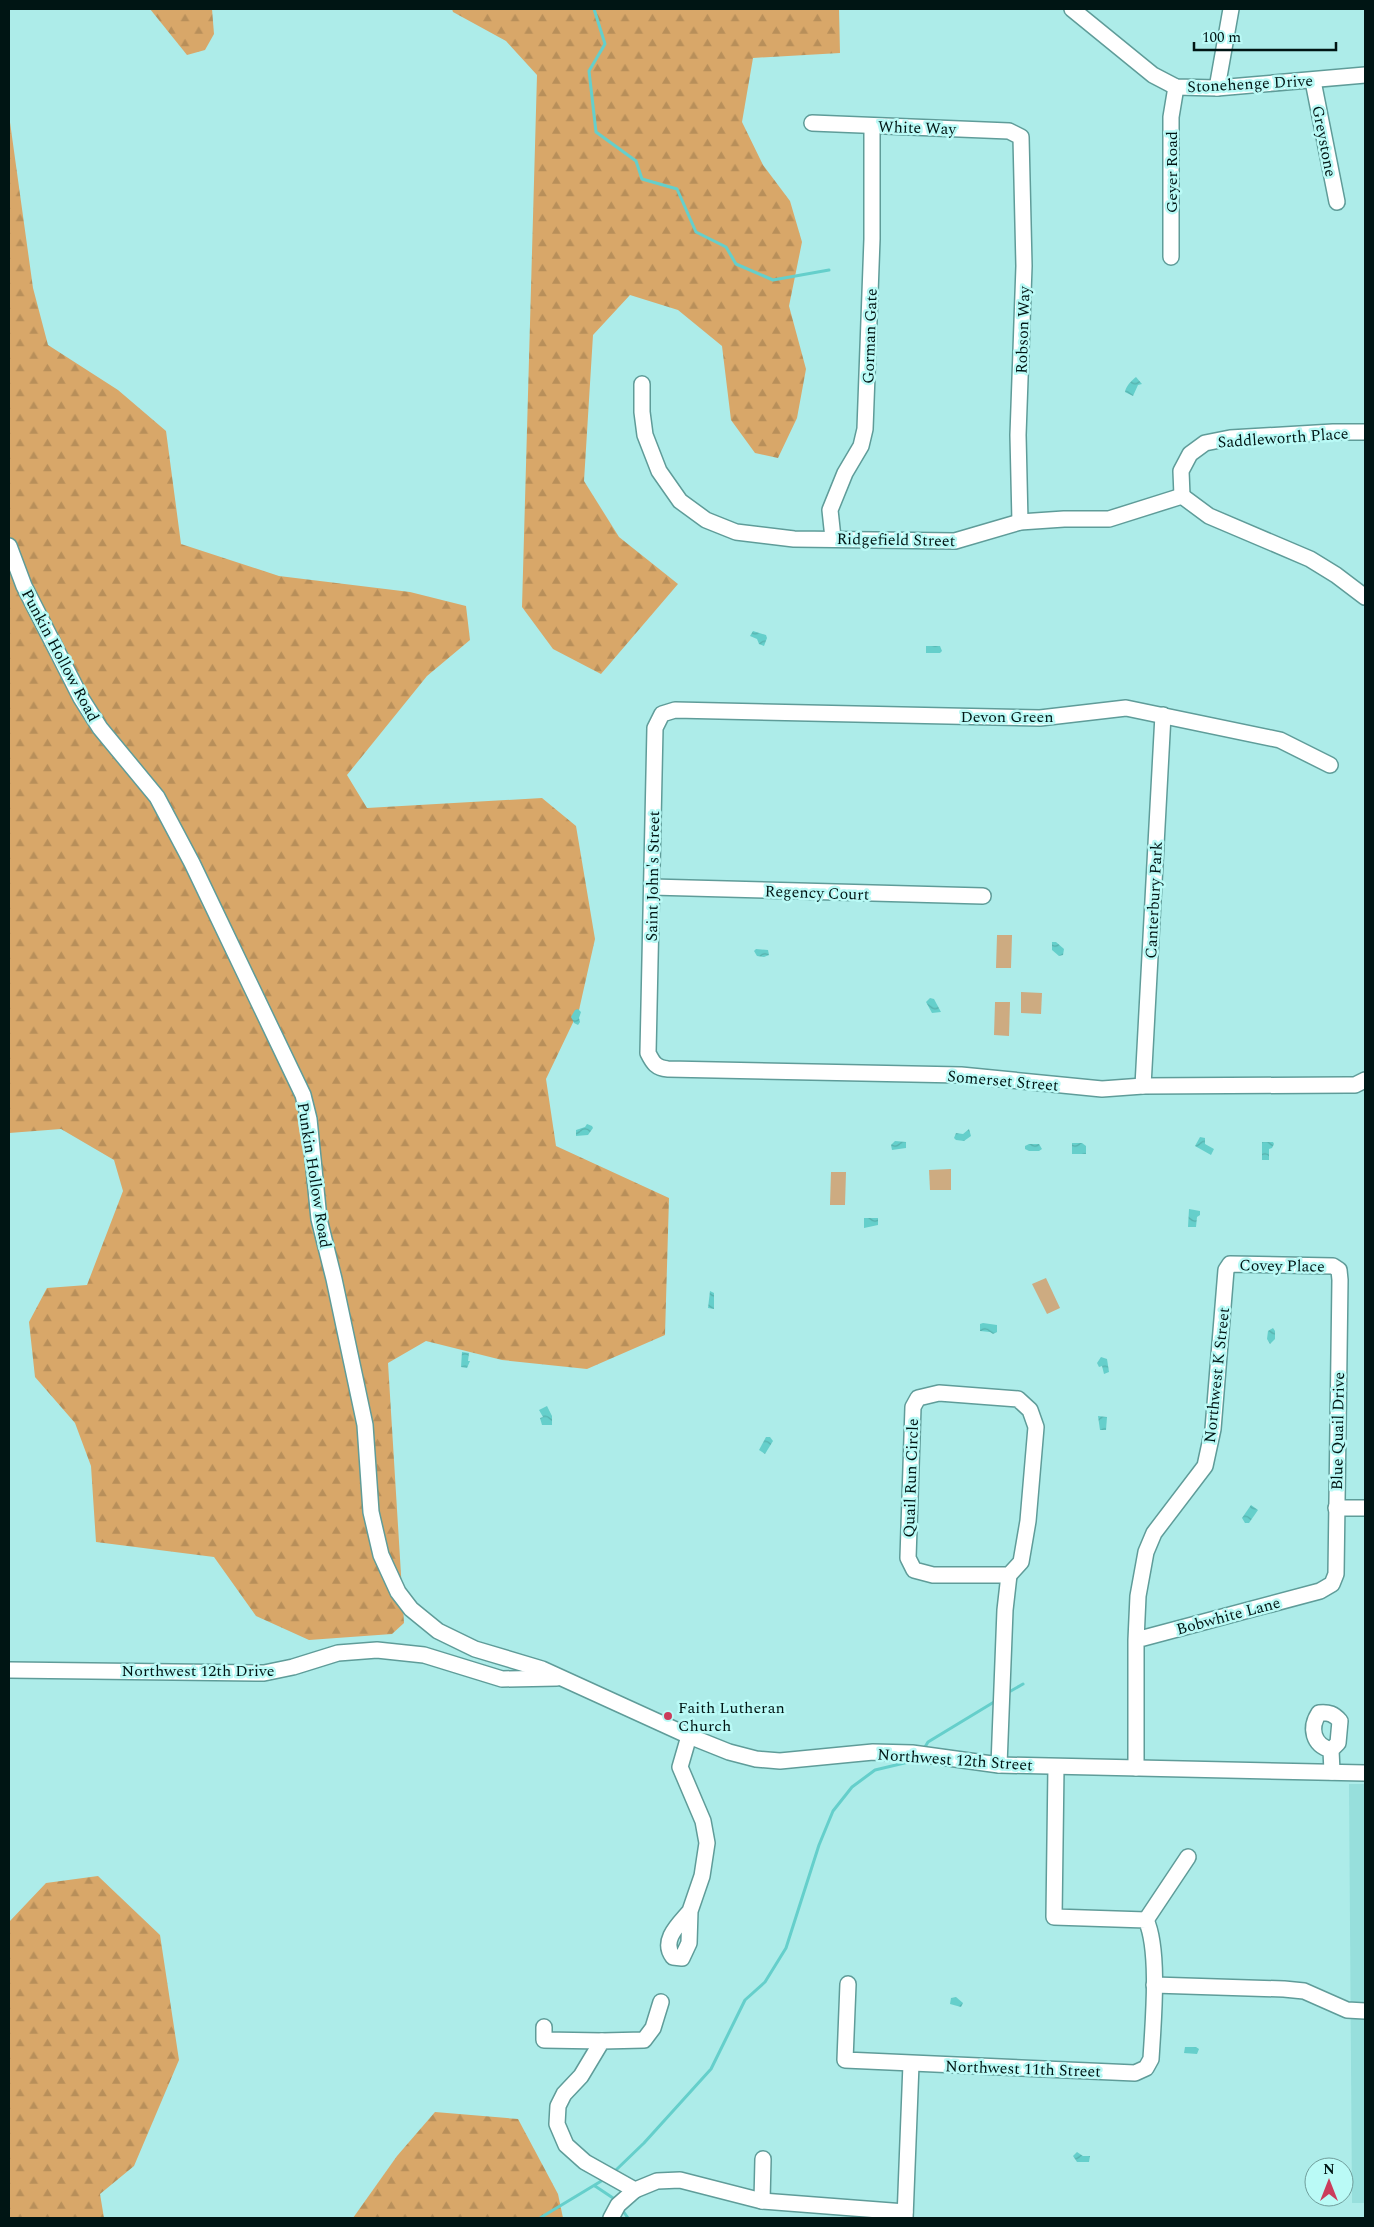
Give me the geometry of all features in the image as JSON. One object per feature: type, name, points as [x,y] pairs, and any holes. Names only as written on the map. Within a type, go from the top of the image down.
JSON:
[{"type":"street","name":"Stonehenge Drive","points":[[1072,9],[1153,75],[1176,87],[1217,88],[1365,75]]},
{"type":"street","points":[[1217,88],[1231,9]]},
{"type":"street","name":"Greystone","points":[[1313,81],[1337,202]]},
{"type":"street","name":"Geyer Road","points":[[1171,257],[1171,117],[1176,87]]},
{"type":"street","name":"White Way","points":[[812,122],[1009,131],[1021,137]]},
{"type":"street","name":"Gorman Gate","points":[[833,538],[830,510],[845,473],[861,446],[865,428],[872,240],[872,126]]},
{"type":"street","name":"Robson Way","points":[[1020,522],[1018,436],[1024,266],[1021,137]]},
{"type":"street","name":"Ridgefield Street","points":[[642,384],[642,412],[645,436],[652,457],[680,501],[718,527],[736,532],[774,538],[955,541],[1020,522],[1064,518],[1109,520],[1182,496]]},
{"type":"street","name":"Saddleworth Place","points":[[1182,496],[1181,471],[1190,454],[1205,443],[1230,438],[1365,432]]},
{"type":"street","points":[[1182,496],[1209,516],[1310,560],[1336,575],[1365,597]]},
{"type":"street","name":"Punkin Hollow Road","points":[[9,546],[24,586],[81,698],[100,728],[157,797],[188,854],[302,1095],[309,1119],[319,1219],[365,1424],[371,1512],[381,1555],[389,1574],[398,1592],[411,1609],[426,1623],[448,1637],[475,1650],[542,1669],[561,1678]]},
{"type":"street","name":"Devon Green","points":[[675,710],[1040,718],[1126,708],[1163,714],[1280,740],[1330,766]]},
{"type":"street","name":"Saint John's Street","points":[[648,1053],[655,728],[662,714],[675,710]]},
{"type":"street","name":"Canterbury Park","points":[[1143,1086],[1163,714]]},
{"type":"street","name":"Regency Court","points":[[652,887],[983,896]]},
{"type":"street","name":"Somerset Street","points":[[648,1053],[652,1062],[659,1068],[668,1069],[961,1075],[1102,1089],[1143,1086],[1347,1085],[1365,1080]]},
{"type":"street","name":"Covey Place","points":[[1230,1264],[1333,1266]]},
{"type":"street","name":"Northwest K Street","points":[[1136,1768],[1138,1596],[1146,1552],[1154,1532],[1205,1466],[1213,1429],[1224,1279],[1230,1264]]},
{"type":"street","name":"Blue Quail Drive","points":[[1320,1591],[1332,1584],[1336,1574],[1340,1280],[1339,1270],[1333,1266]]},
{"type":"street","name":"Quail Run Circle","points":[[999,1765],[1005,1610],[1009,1575],[1020,1562],[1028,1522],[1036,1427],[1030,1410],[1018,1399],[939,1392],[918,1398],[913,1407],[911,1426],[908,1558],[914,1570],[933,1575],[1009,1575]]},
{"type":"street","points":[[1336,1508],[1365,1508]]},
{"type":"street","name":"Bobwhite Lane","points":[[1136,1640],[1320,1591]]},
{"type":"street","name":"Northwest 12th Drive","points":[[9,1670],[264,1673],[285,1669],[338,1653],[377,1650],[424,1656],[502,1679],[561,1678]]},
{"type":"street","name":"Northwest 12th Street","points":[[561,1678],[584,1686],[689,1736],[729,1752],[756,1759],[780,1761],[873,1752],[902,1753],[999,1765],[1365,1773]]},
{"type":"street","points":[[689,1736],[680,1766],[703,1821],[707,1843],[702,1876],[690,1911]]},
{"type":"street","points":[[1331,1750],[1332,1772]]},
{"type":"street","points":[[1056,1766],[1054,1918],[1146,1920]]},
{"type":"street","points":[[1146,1920],[1188,1857]]},
{"type":"street","points":[[1146,1920],[1151,1931],[1154,1985],[1290,1990],[1304,1992],[1347,2010],[1365,2011]]},
{"type":"street","name":"Northwest 11th Street","points":[[848,1984],[844,2060],[1135,2073],[1146,2068],[1151,2059],[1154,1985]]},
{"type":"street","points":[[544,2027],[544,2040],[644,2040],[653,2028],[661,2002]]},
{"type":"street","points":[[602,2041],[581,2076],[564,2094],[558,2106],[557,2124],[566,2145],[585,2162],[635,2190]]},
{"type":"street","points":[[611,2218],[618,2205],[635,2190],[657,2182],[680,2180],[762,2201],[905,2215],[911,2064]]},
{"type":"street","points":[[762,2201],[763,2159]]},
{"type":"shaded area","points":[[997,935],[1012,935],[1011,968],[996,968]]},
{"type":"shaded area","points":[[1021,992],[1042,993],[1041,1014],[1021,1013]]},
{"type":"shaded area","points":[[995,1002],[1010,1002],[1009,1036],[994,1035]]},
{"type":"shaded area","points":[[951,1169],[951,1190],[930,1190],[929,1170]]},
{"type":"shaded area","points":[[831,1172],[846,1172],[845,1205],[830,1205]]},
{"type":"shaded area","points":[[1046,1278],[1060,1308],[1047,1314],[1032,1284]]},
{"type":"shaded area","points":[[1349,1784],[1365,1784],[1365,2203],[1354,2203],[1354,2157],[1352,2157]]},
{"type":"green space","points":[[150,9],[212,9],[214,34],[205,50],[187,55]]},
{"type":"green space","points":[[452,9],[839,9],[840,53],[753,58],[742,122],[763,165],[790,201],[802,242],[789,306],[806,369],[797,418],[778,458],[755,453],[731,420],[722,346],[678,310],[630,295],[593,335],[584,481],[619,537],[678,584],[601,674],[553,649],[522,607],[537,75],[506,41],[453,12]]},
{"type":"green space","points":[[9,115],[33,288],[48,345],[118,390],[166,431],[181,544],[279,576],[410,592],[466,606],[470,640],[427,676],[347,775],[367,808],[542,798],[576,826],[595,939],[579,1010],[546,1079],[556,1146],[669,1198],[665,1335],[587,1369],[502,1360],[426,1341],[388,1363],[404,1623],[392,1634],[309,1640],[256,1616],[214,1557],[96,1542],[91,1466],[75,1423],[35,1377],[29,1322],[47,1288],[87,1285],[123,1191],[114,1160],[61,1129],[9,1133]]},
{"type":"green space","points":[[98,1876],[160,1935],[179,2060],[134,2166],[100,2194],[104,2218],[9,2218],[9,1922],[46,1883]]},
{"type":"green space","points":[[435,2112],[518,2119],[558,2194],[563,2218],[353,2218],[397,2156]]},
{"type":"water","points":[[1136,377],[1142,384],[1138,385],[1133,396],[1125,392],[1126,388]]},
{"type":"water","points":[[753,631],[766,635],[767,638],[764,646],[759,644],[757,639],[750,636]]},
{"type":"water","points":[[926,646],[940,646],[942,651],[940,653],[926,653]]},
{"type":"water","points":[[1052,942],[1056,942],[1064,949],[1063,955],[1059,956],[1052,950]]},
{"type":"water","points":[[756,949],[768,950],[769,955],[764,957],[757,956],[754,951]]},
{"type":"water","points":[[930,998],[934,999],[941,1012],[932,1013],[926,1002]]},
{"type":"water","points":[[578,1009],[581,1012],[578,1025],[574,1023],[571,1017],[575,1010]]},
{"type":"water","points":[[587,1124],[593,1128],[588,1135],[576,1136],[576,1130],[585,1127]]},
{"type":"water","points":[[969,1129],[971,1136],[964,1141],[954,1138],[956,1133],[963,1134]]},
{"type":"water","points":[[1200,1137],[1205,1138],[1205,1144],[1214,1149],[1211,1155],[1195,1146]]},
{"type":"water","points":[[895,1141],[906,1142],[906,1148],[892,1150],[891,1145]]},
{"type":"water","points":[[1262,1142],[1273,1142],[1274,1144],[1269,1149],[1269,1160],[1262,1160]]},
{"type":"water","points":[[1072,1143],[1082,1143],[1086,1146],[1086,1154],[1072,1154]]},
{"type":"water","points":[[1039,1144],[1042,1149],[1039,1151],[1029,1151],[1025,1149],[1025,1146]]},
{"type":"water","points":[[1189,1209],[1200,1211],[1196,1227],[1188,1227]]},
{"type":"water","points":[[864,1218],[878,1218],[878,1225],[864,1228]]},
{"type":"water","points":[[710,1291],[714,1293],[714,1309],[708,1308]]},
{"type":"water","points":[[980,1324],[997,1325],[997,1332],[993,1334],[980,1331]]},
{"type":"water","points":[[1273,1328],[1275,1339],[1270,1344],[1267,1339],[1268,1331]]},
{"type":"water","points":[[462,1352],[469,1353],[468,1361],[470,1361],[467,1368],[461,1367]]},
{"type":"water","points":[[1101,1357],[1107,1359],[1109,1372],[1104,1374],[1102,1366],[1099,1367],[1097,1363]]},
{"type":"water","points":[[547,1406],[552,1416],[552,1425],[542,1425],[540,1418],[543,1417],[539,1410]]},
{"type":"water","points":[[1098,1416],[1107,1417],[1106,1430],[1100,1430]]},
{"type":"water","points":[[766,1437],[770,1437],[773,1441],[765,1454],[759,1450]]},
{"type":"water","points":[[1251,1505],[1258,1510],[1249,1523],[1245,1523],[1242,1518]]},
{"type":"water","points":[[956,1997],[963,2003],[961,2007],[950,2004],[951,1998]]},
{"type":"water","points":[[1185,2047],[1196,2047],[1199,2049],[1197,2054],[1184,2053]]},
{"type":"water","points":[[1077,2152],[1083,2156],[1090,2156],[1089,2162],[1077,2162],[1073,2156]]},
{"type":"waterway","points":[[594,9],[605,44],[589,71],[596,132],[636,161],[642,179],[677,189],[696,232],[726,247],[736,264],[773,280],[829,270]]},
{"type":"waterway","points":[[1009,1692],[1023,1684]]},
{"type":"waterway","points":[[925,1747],[928,1742],[994,1702]]},
{"type":"waterway","points":[[616,2170],[644,2143],[711,2069],[745,2000],[765,1982],[786,1948],[819,1845],[833,1811],[852,1787],[875,1770],[917,1760]]},
{"type":"waterway","points":[[540,2218],[603,2180]]},
{"type":"waterway","points":[[595,2186],[613,2198]]},
{"type":"waterway","points":[[623,2211],[628,2218]]},
{"type":"place","name":"Faith Lutheran Church","points":[[668,1716]]}]
